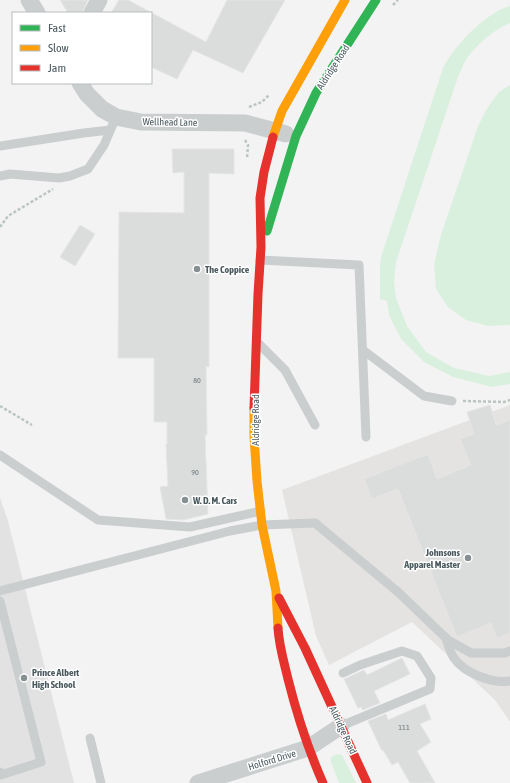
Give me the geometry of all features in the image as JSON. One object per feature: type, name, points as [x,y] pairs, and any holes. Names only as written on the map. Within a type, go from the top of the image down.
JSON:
[{"type":"main road","name":"Aldridge Road","points":[[323,783],[308,748],[292,695],[279,643],[276,591],[262,525],[257,481],[254,436],[256,342],[261,247],[261,186],[275,130],[282,111],[329,30],[344,0]]},
{"type":"main road","name":"Aldridge Road","points":[[261,247],[296,136],[316,93],[376,0]]},
{"type":"main road","name":"Aldridge Road","points":[[276,591],[305,648],[367,783]]},
{"type":"street","points":[[29,0],[36,12]]},
{"type":"street","points":[[93,12],[99,0]]},
{"type":"street","name":"Wellhead Lane","points":[[81,84],[87,94],[102,109],[113,124],[141,122],[245,123],[275,130]]},
{"type":"street","points":[[275,130],[296,136]]},
{"type":"street","name":"Holford Drive","points":[[198,783],[308,748],[340,726]]},
{"type":"lane","points":[[0,146],[84,133],[113,124]]},
{"type":"lane","points":[[0,176],[10,174],[59,178],[70,176],[88,169],[104,145],[113,124]]},
{"type":"lane","points":[[260,260],[359,265],[366,438]]},
{"type":"lane","points":[[256,342],[285,370],[315,425]]},
{"type":"lane","points":[[363,350],[424,396],[452,401]]},
{"type":"lane","points":[[2,456],[98,520],[190,527],[261,511]]},
{"type":"lane","points":[[0,591],[214,535],[262,525],[315,522],[398,592],[446,638],[471,654],[505,653],[510,651]]},
{"type":"lane","points":[[0,601],[41,762],[1,776]]},
{"type":"lane","points":[[446,638],[453,658],[462,667],[489,680],[502,682],[510,681]]},
{"type":"lane","points":[[340,726],[430,689],[431,678],[417,656],[402,651],[360,665],[343,673]]},
{"type":"lane","points":[[90,738],[101,783]]},
{"type":"path","points":[[0,227],[8,216],[55,188]]},
{"type":"path","points":[[452,401],[504,402],[510,400]]},
{"type":"path","points":[[0,406],[32,425]]},
{"type":"shaded area","points":[[510,405],[510,722],[495,700],[412,622],[329,665],[316,636],[282,490]]},
{"type":"shaded area","name":"Prince Albert High School","points":[[0,498],[8,521],[74,783],[0,783]]},
{"type":"green space","points":[[510,6],[510,23],[492,33],[481,42],[467,59],[459,74],[396,262],[394,282],[396,298],[407,326],[426,352],[454,368],[489,376],[510,372],[510,384],[492,387],[453,377],[424,362],[401,339],[389,315],[387,301],[380,299],[380,268],[381,257],[443,68],[453,52],[473,30],[488,17],[501,9]]},
{"type":"green space","points":[[510,85],[510,325],[488,326],[466,320],[448,307],[436,289],[434,264],[441,235],[478,126],[488,107],[499,92]]},
{"type":"green space","points":[[337,754],[342,755],[356,783],[339,783],[331,762],[331,757]]},
{"type":"building","points":[[60,0],[88,0],[82,12],[67,12]]},
{"type":"building","points":[[119,0],[128,0],[150,12],[112,12]]},
{"type":"building","points":[[227,0],[285,0],[243,73],[193,50],[177,79],[152,67],[152,13],[206,42]]},
{"type":"building","points":[[172,149],[234,149],[234,174],[209,173],[209,367],[206,366],[207,435],[205,435],[208,514],[183,520],[166,519],[160,487],[168,486],[166,444],[167,422],[154,422],[154,358],[118,358],[119,212],[184,213],[184,172],[173,173]]},
{"type":"building","points":[[80,225],[95,234],[75,266],[60,257]]},
{"type":"building","name":"Johnsons Apparel Master","points":[[490,405],[496,425],[510,420],[510,633],[497,638],[491,623],[457,637],[398,489],[372,499],[364,479],[428,454],[437,479],[471,465],[460,439],[474,434],[467,412]]},
{"type":"building","points":[[402,658],[410,674],[374,691],[380,703],[363,710],[361,707],[358,708],[344,679],[364,670],[367,675]]},
{"type":"building","points":[[425,704],[431,719],[420,724],[431,742],[417,751],[435,783],[410,783],[398,762],[392,765],[383,750],[382,751],[368,721],[386,714],[388,720]]},
{"type":"traffic: fast","points":[[267,231],[296,136],[316,93],[376,0]]},
{"type":"traffic: slow","points":[[273,137],[282,111],[345,0]]},
{"type":"traffic: slow","points":[[254,408],[257,481],[262,525],[276,591],[278,628]]},
{"type":"traffic: jam","points":[[254,408],[261,247],[260,198],[264,172],[273,137]]},
{"type":"traffic: jam","points":[[279,598],[305,648],[367,783]]},
{"type":"traffic: jam","points":[[278,628],[279,641],[295,706],[323,783]]},
{"type":"place","name":"The Coppice","points":[[197,269]]},
{"type":"place","name":"W. D. M. Cars","points":[[185,500]]},
{"type":"place","name":"Johnsons Apparel Master","points":[[468,558]]},
{"type":"place","name":"Prince Albert High School","points":[[24,678]]}]
